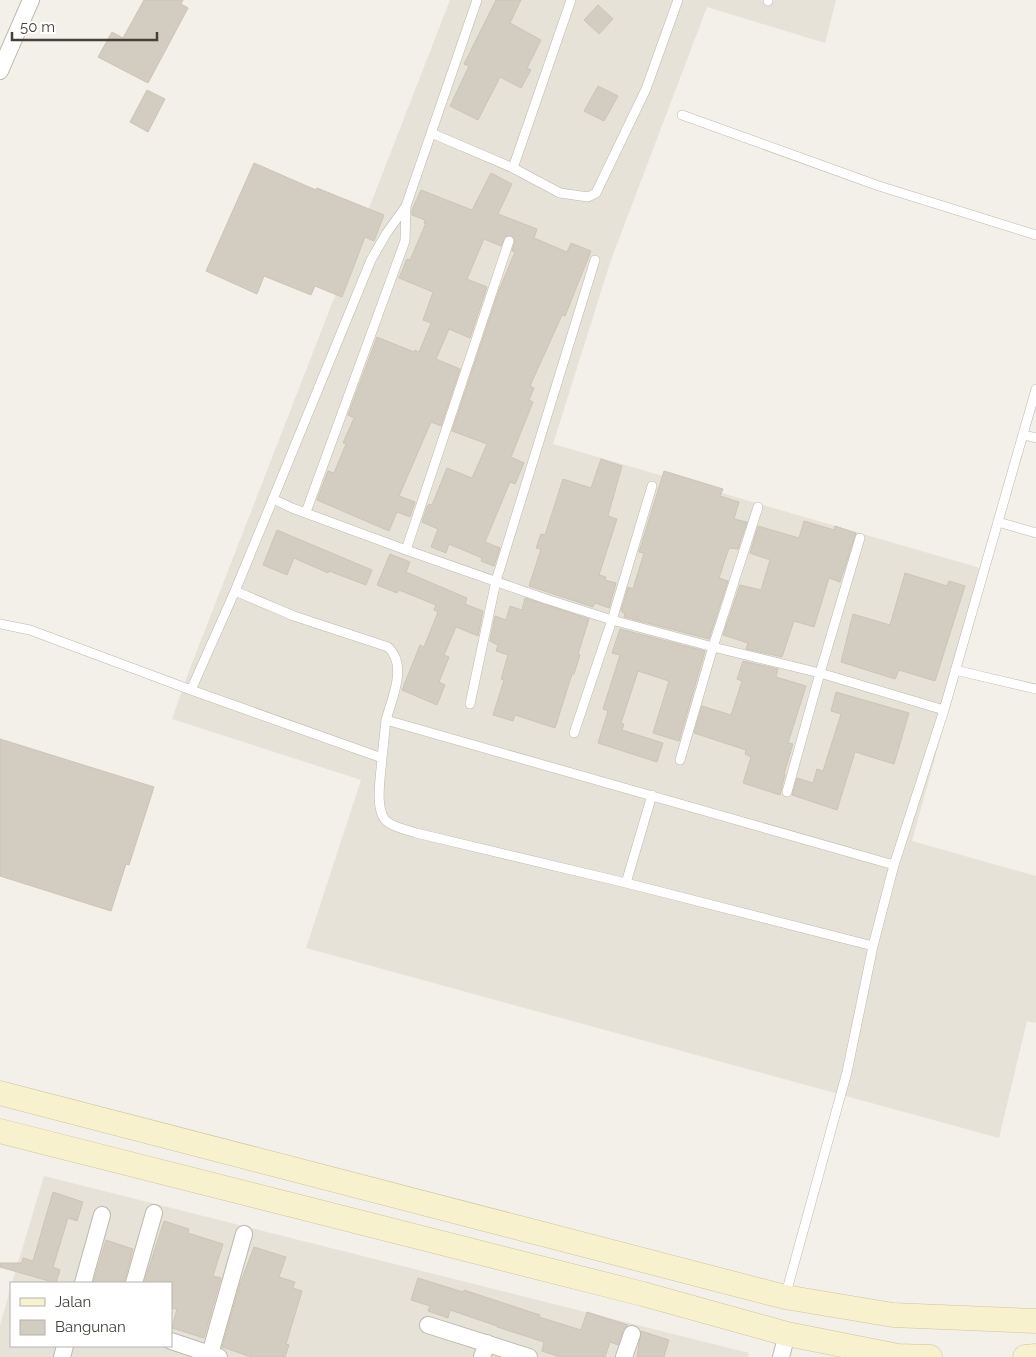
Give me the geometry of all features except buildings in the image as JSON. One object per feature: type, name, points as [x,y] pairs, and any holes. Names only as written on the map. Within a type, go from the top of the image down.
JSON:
[{"type":"street","points":[[0,71],[30,0]]},
{"type":"street","points":[[0,1093],[785,1297],[893,1315],[1036,1321]]},
{"type":"street","points":[[0,1131],[643,1294],[787,1334],[898,1356],[930,1357]]},
{"type":"street","points":[[134,1282],[154,1213]]},
{"type":"street","points":[[84,1282],[102,1215]]},
{"type":"street","points":[[172,1341],[215,1356],[244,1234]]},
{"type":"street","points":[[428,1325],[485,1350],[529,1357]]},
{"type":"street","points":[[624,1357],[632,1334]]},
{"type":"street","points":[[781,1357],[787,1334]]},
{"type":"street","points":[[1025,1357],[1036,1356]]},
{"type":"lane","points":[[191,690],[235,591],[371,260],[386,234],[406,206],[477,0]]},
{"type":"lane","points":[[513,168],[571,0]]},
{"type":"lane","points":[[431,133],[513,168],[560,193],[588,197],[596,193],[646,90],[678,0]]},
{"type":"lane","points":[[682,115],[879,186],[1036,235]]},
{"type":"lane","points":[[306,512],[405,241],[406,206]]},
{"type":"lane","points":[[406,550],[509,241]]},
{"type":"lane","points":[[470,704],[496,581],[595,260]]},
{"type":"lane","points":[[785,1297],[847,1072],[873,946],[894,865],[944,710],[1036,390]]},
{"type":"lane","points":[[1024,435],[1036,438]]},
{"type":"lane","points":[[574,733],[612,620],[652,486]]},
{"type":"lane","points":[[273,499],[406,550],[612,620],[820,673],[944,710]]},
{"type":"lane","points":[[680,760],[713,647],[758,507]]},
{"type":"lane","points":[[998,522],[1036,533]]},
{"type":"lane","points":[[787,792],[860,538]]},
{"type":"lane","points":[[235,591],[294,616],[388,647],[394,653],[398,666],[397,677],[386,720],[379,805],[381,815],[388,823],[416,833],[626,883],[873,946]]},
{"type":"lane","points":[[0,624],[30,630],[382,758]]},
{"type":"lane","points":[[955,670],[1036,689]]},
{"type":"lane","points":[[386,720],[894,865]]},
{"type":"lane","points":[[626,883],[652,795]]},
{"type":"shaded area","points":[[450,0],[836,0],[825,43],[707,7],[611,260],[553,444],[987,570],[912,841],[1036,876],[1036,1023],[1027,1021],[999,1138],[306,948],[361,780],[172,719]]},
{"type":"shaded area","points":[[44,1176],[749,1353],[748,1357],[0,1357],[0,1325],[10,1290],[10,1347],[172,1347],[172,1282],[12,1282]]}]
